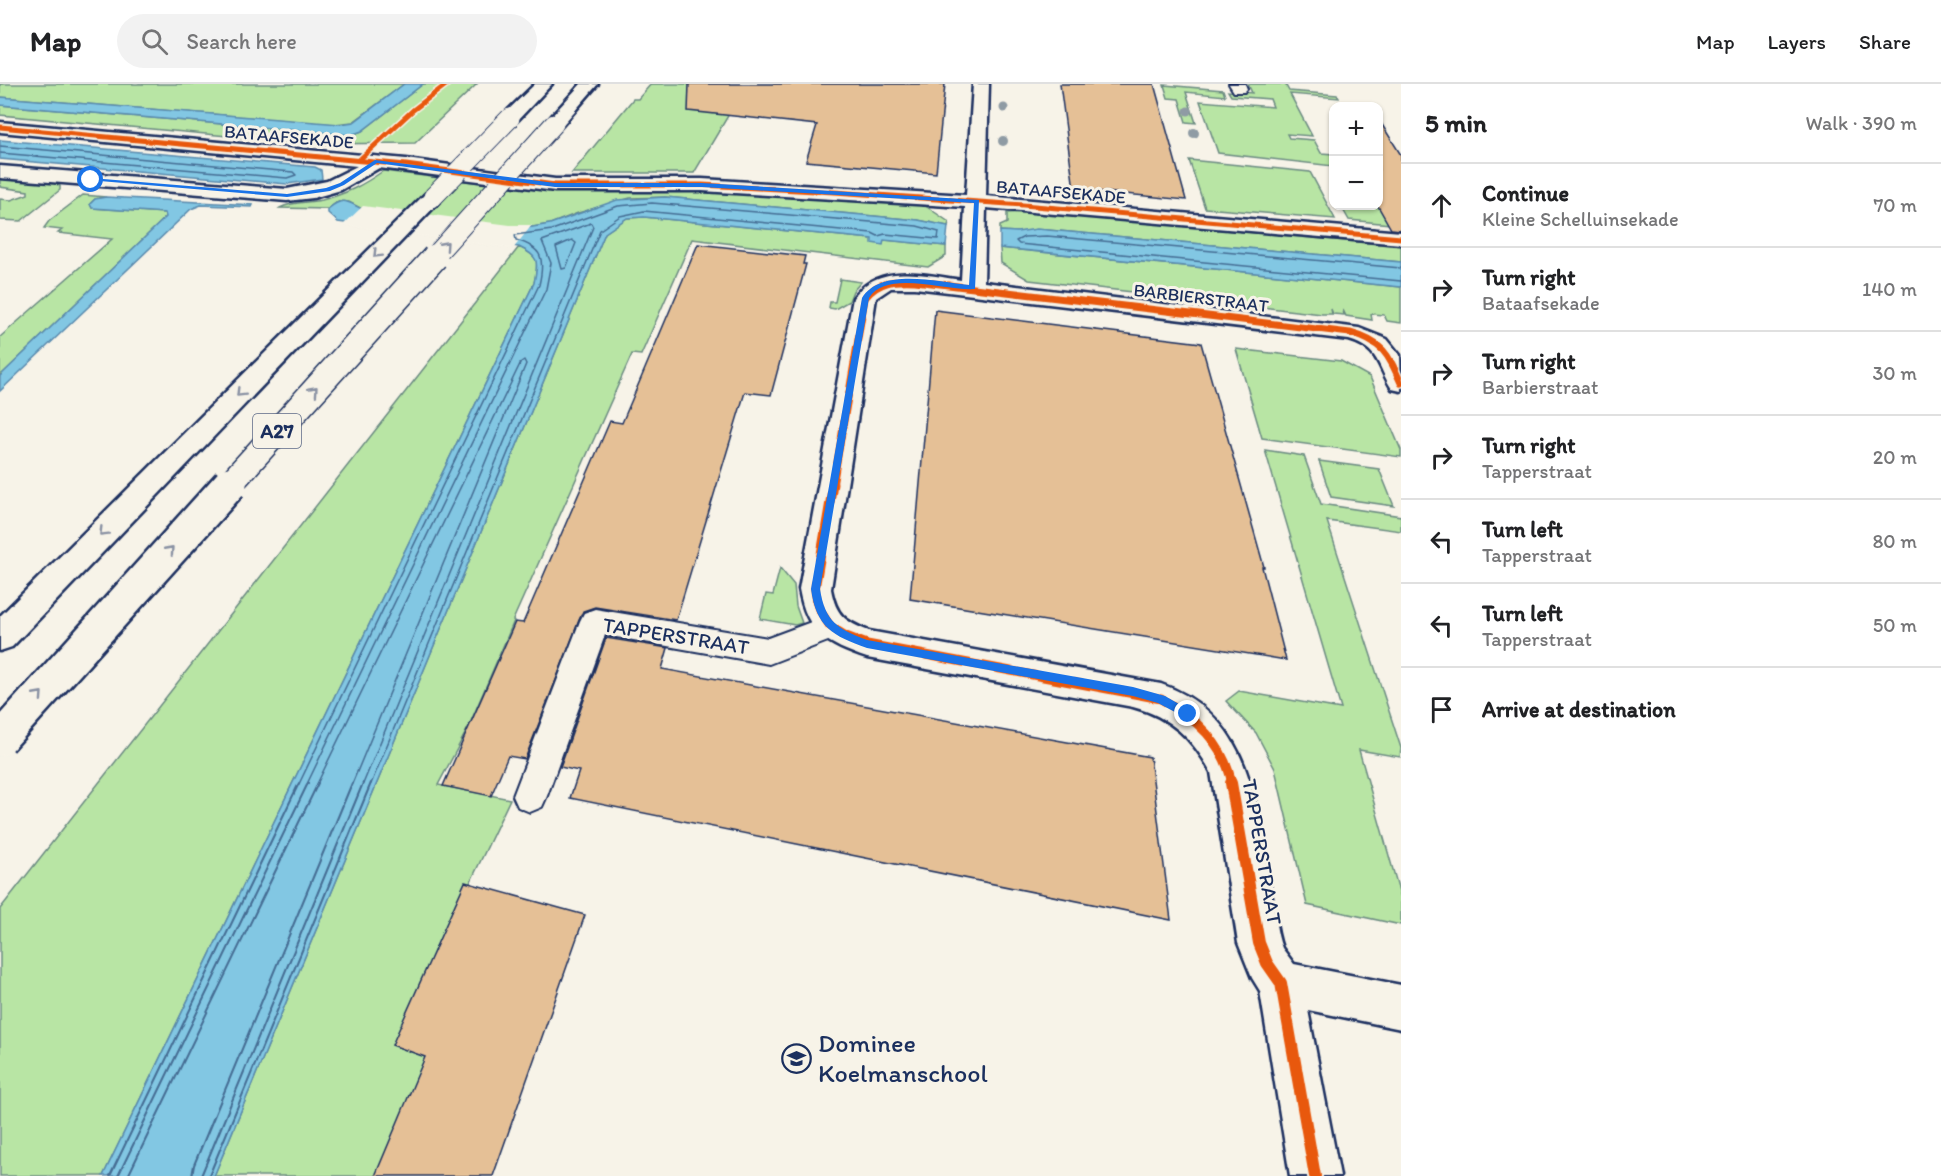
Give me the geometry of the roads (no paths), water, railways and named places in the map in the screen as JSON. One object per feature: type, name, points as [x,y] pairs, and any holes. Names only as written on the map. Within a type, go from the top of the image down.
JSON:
[{"type":"main road","name":"A27","points":[[0,637],[543,84]]},
{"type":"main road","name":"A27","points":[[0,739],[590,84]]},
{"type":"main road","points":[[830,627],[818,608],[815,589],[865,298],[870,290],[879,284],[896,280],[972,288],[981,84]]},
{"type":"main road","name":"BATAAFSEKADE","points":[[0,127],[375,162],[555,185],[702,185],[977,201],[1401,238]]},
{"type":"main road","points":[[0,172],[287,195],[327,190],[342,184],[375,162]]},
{"type":"main road","name":"BARBIERSTRAAT","points":[[972,288],[1356,334],[1379,344],[1385,350],[1401,383]]},
{"type":"main road","name":"TAPPERSTRAAT","points":[[830,627],[846,637],[867,644],[1161,699],[1188,714],[1212,739],[1229,770],[1259,943],[1267,963],[1281,983],[1315,1176]]},
{"type":"main road","points":[[1281,983],[1401,1007]]},
{"type":"lane","name":"TAPPERSTRAAT","points":[[530,796],[595,621],[769,651],[830,627]]},
{"type":"water","points":[[404,84],[423,84],[362,131],[351,135],[0,105],[0,97],[340,124],[354,122]]},
{"type":"water","points":[[0,140],[315,167],[321,170],[322,179],[287,184],[0,159]]},
{"type":"water","points":[[106,197],[253,205],[252,207],[201,205],[191,209],[0,391],[0,376],[166,217],[165,213],[92,208],[90,204],[95,199]]},
{"type":"water","points":[[665,197],[918,220],[948,226],[946,246],[884,240],[883,245],[872,243],[872,239],[644,217],[627,218],[605,233],[214,1176],[103,1176],[534,283],[536,260],[519,247],[338,222],[328,213],[328,209],[343,201],[366,211],[521,229],[550,224],[617,200]]},
{"type":"water","points":[[1037,229],[1401,262],[1401,287],[1000,248],[1000,231],[1017,232]]},
{"type":"place","name":"Dominee Koelmanschool","points":[[797,1058]]}]
